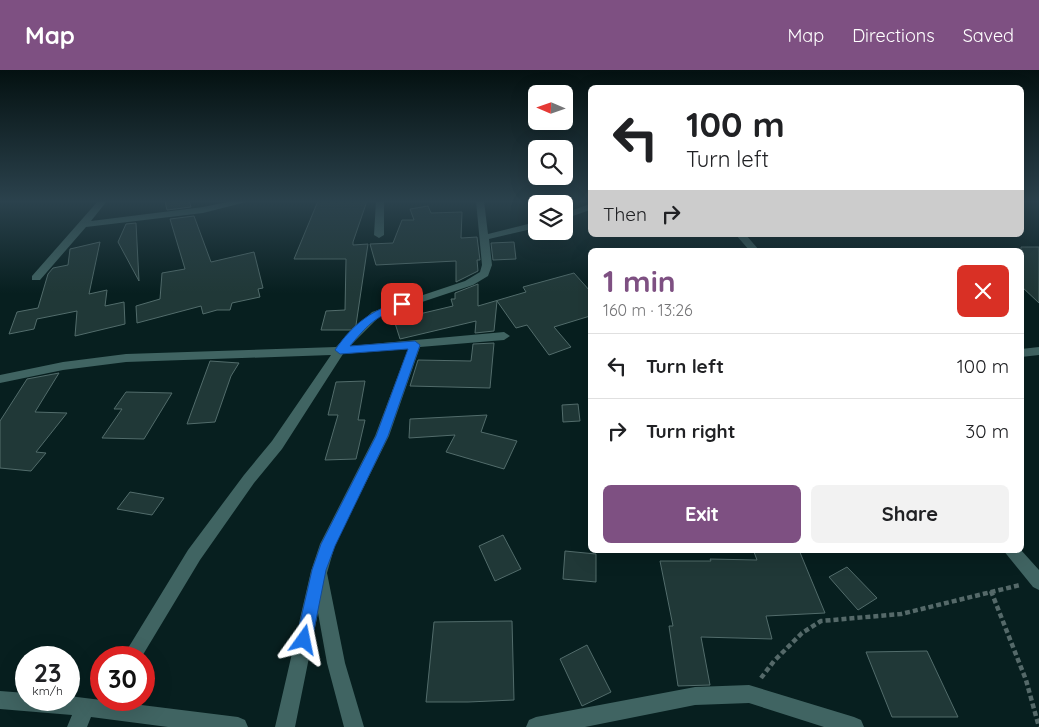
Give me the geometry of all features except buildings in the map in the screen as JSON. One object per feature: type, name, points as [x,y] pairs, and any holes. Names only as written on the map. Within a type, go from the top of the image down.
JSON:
[{"type":"street","points":[[36,278],[78,232]]},
{"type":"street","points":[[138,646],[194,555],[248,479],[278,445],[340,350],[365,322],[376,314],[469,283],[484,274],[487,265],[482,232]]},
{"type":"street","points":[[483,238],[509,232]]},
{"type":"street","points":[[743,237],[752,248]]},
{"type":"street","points":[[0,379],[32,371],[80,363],[158,356],[255,355],[415,345],[504,336]]},
{"type":"street","points":[[285,727],[319,570],[328,544],[382,436],[415,345]]},
{"type":"street","points":[[1024,353],[1039,351]]},
{"type":"street","points":[[1014,553],[1038,581]]},
{"type":"street","points":[[319,570],[336,663],[354,727]]},
{"type":"street","points":[[536,727],[695,696],[749,694],[854,727]]},
{"type":"street","points":[[0,700],[90,705]]},
{"type":"street","points":[[77,727],[91,711]]},
{"type":"street","points":[[135,711],[238,727]]},
{"type":"path","points":[[749,694],[774,661],[802,633],[820,621],[901,614],[1038,581]]},
{"type":"path","points":[[991,591],[1026,680],[1038,727]]},
{"type":"route","points":[[304,640],[319,570],[328,544],[382,436],[415,345],[340,350],[365,322],[376,314],[402,304]]}]
